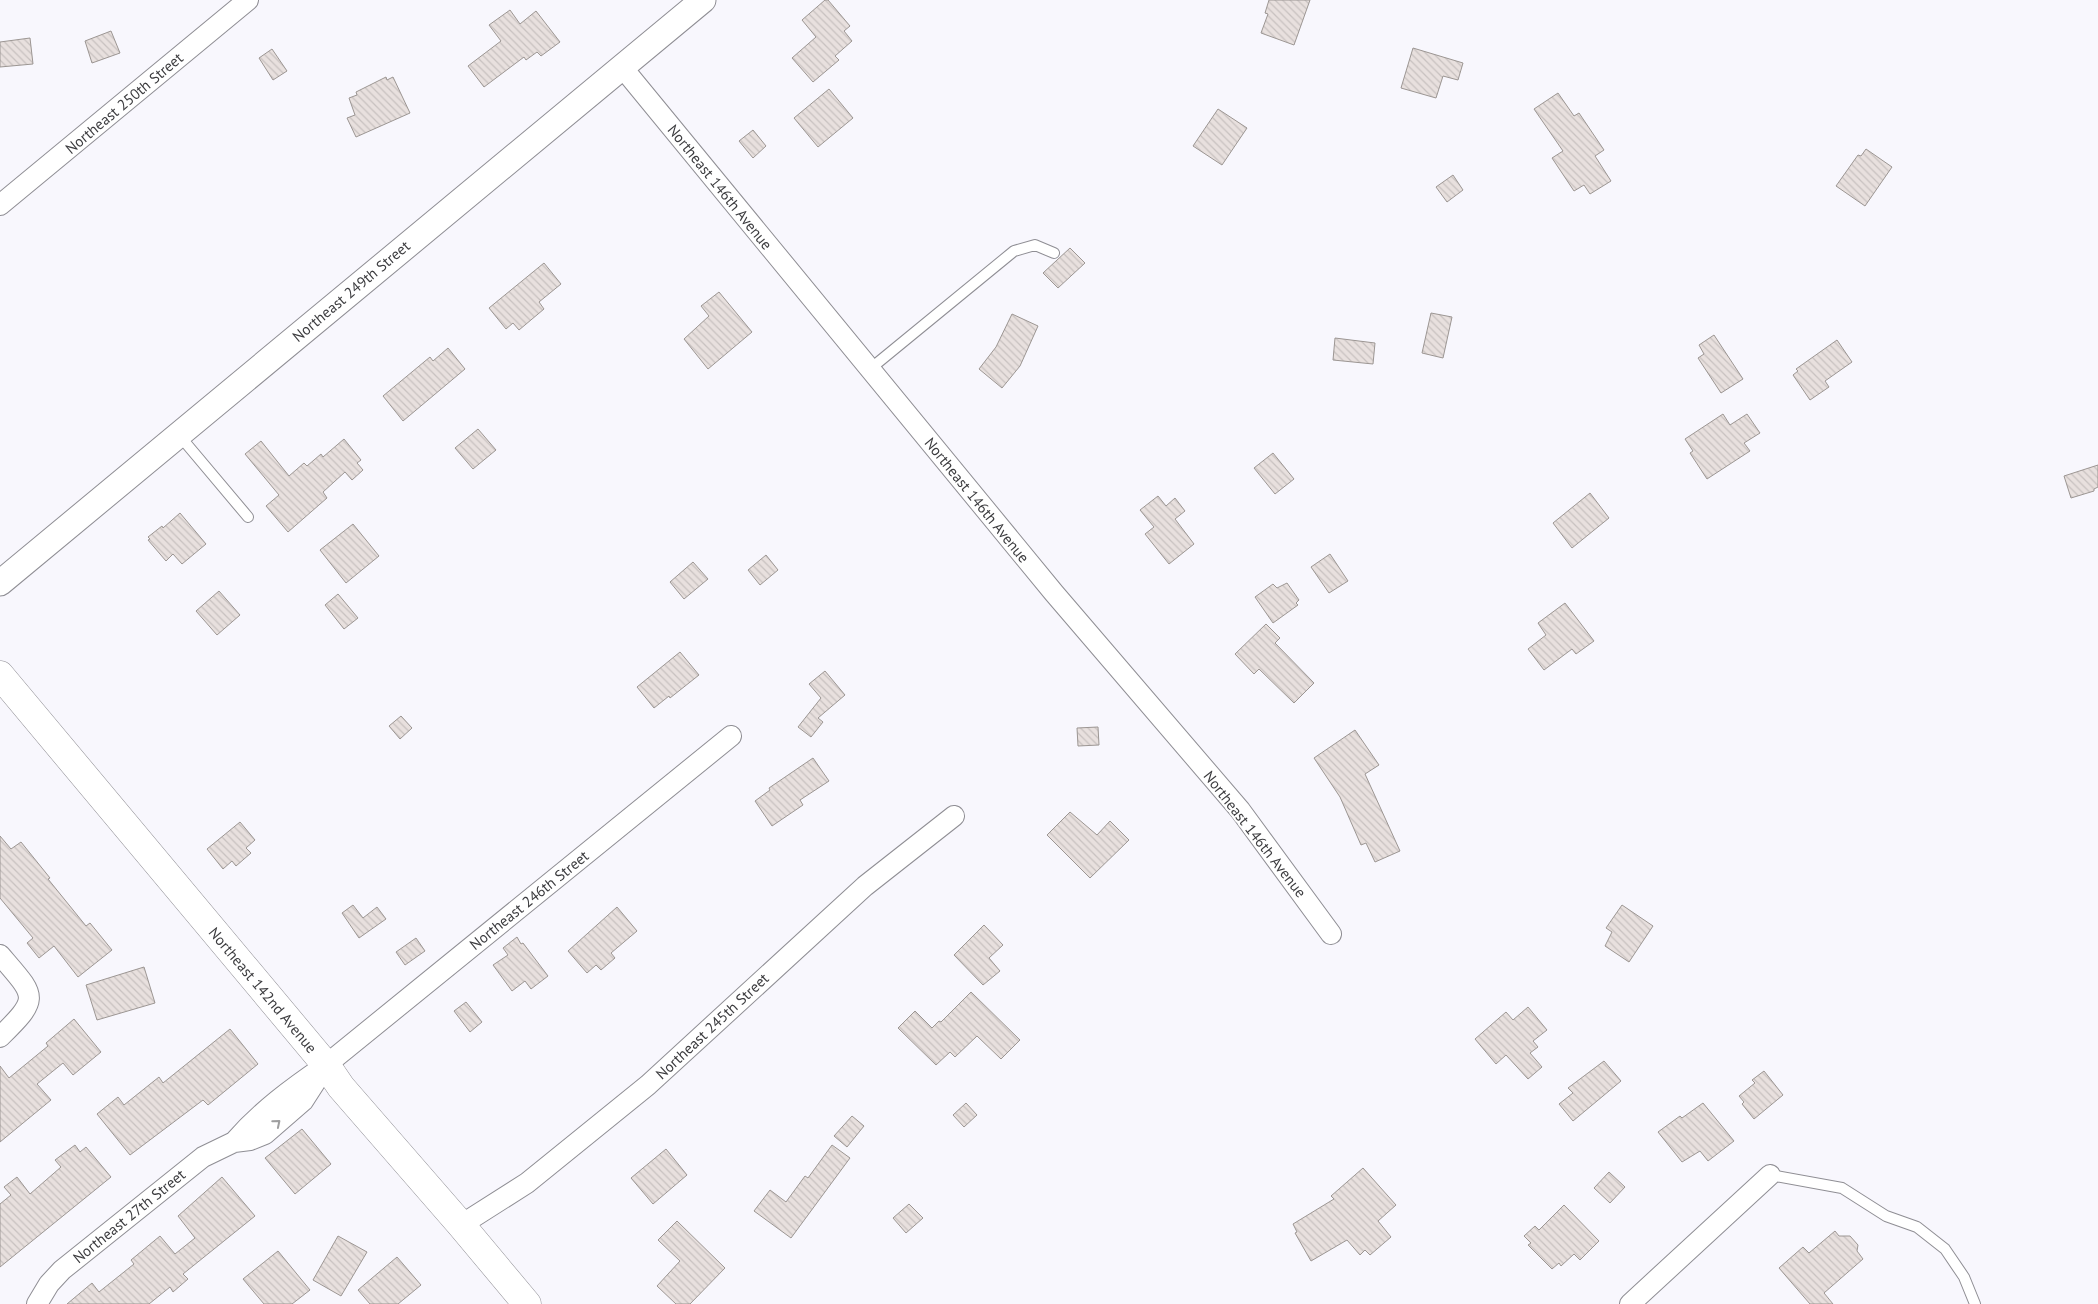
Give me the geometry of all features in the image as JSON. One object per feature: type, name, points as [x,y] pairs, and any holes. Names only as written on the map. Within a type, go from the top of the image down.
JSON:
[{"type":"main road","name":"Northeast 142nd Avenue","points":[[0,675],[326,1065],[341,1087],[527,1304]]},
{"type":"street","name":"Northeast 250th Street","points":[[0,205],[248,0]]},
{"type":"street","name":"Northeast 249th Street","points":[[0,583],[703,0]]},
{"type":"street","name":"Northeast 146th Avenue","points":[[622,67],[1054,594],[1240,810],[1331,934]]},
{"type":"street","name":"Northeast 246th Street","points":[[326,1065],[732,736]]},
{"type":"street","name":"Northeast 245th Street","points":[[461,1225],[527,1183],[648,1085],[865,886],[954,816]]},
{"type":"street","points":[[0,955],[26,985],[29,999],[24,1013],[0,1037]]},
{"type":"street","name":"Northeast 27th Street","points":[[37,1304],[49,1284],[62,1270],[203,1157],[234,1142],[254,1120],[276,1101],[326,1065]]},
{"type":"street","points":[[1630,1304],[1770,1175]]},
{"type":"lane","points":[[870,369],[1014,251],[1035,245],[1054,253]]},
{"type":"lane","points":[[178,434],[248,518]]},
{"type":"lane","points":[[1770,1175],[1842,1188],[1886,1216],[1917,1227],[1944,1249],[1964,1277],[1975,1304]]},
{"type":"building","points":[[825,0],[828,0],[850,26],[844,31],[852,41],[835,56],[839,60],[813,82],[792,58],[816,37],[802,20]]},
{"type":"building","points":[[1269,0],[1310,0],[1294,45],[1261,33],[1268,14],[1265,13]]},
{"type":"building","points":[[510,10],[520,24],[536,11],[560,42],[541,56],[537,52],[526,60],[524,57],[484,87],[468,66],[501,41],[489,25]]},
{"type":"building","points":[[111,31],[120,53],[92,63],[85,41]]},
{"type":"building","points":[[30,38],[33,64],[0,67],[0,42]]},
{"type":"building","points":[[1413,48],[1463,63],[1458,80],[1443,76],[1436,98],[1401,88]]},
{"type":"building","points":[[272,49],[287,71],[273,80],[259,58]]},
{"type":"building","points":[[386,77],[387,80],[393,77],[410,113],[356,137],[347,118],[355,115],[349,98],[357,95],[356,92]]},
{"type":"building","points":[[829,89],[853,118],[818,147],[794,118]]},
{"type":"building","points":[[1558,93],[1574,116],[1579,113],[1604,150],[1595,156],[1611,181],[1590,194],[1584,185],[1574,191],[1552,158],[1563,151],[1534,109]]},
{"type":"building","points":[[1218,109],[1247,128],[1222,165],[1193,146]]},
{"type":"building","points":[[753,130],[766,146],[753,158],[739,141]]},
{"type":"building","points":[[1866,149],[1892,167],[1865,206],[1836,186],[1858,155],[1861,156]]},
{"type":"building","points":[[1453,175],[1463,190],[1447,202],[1436,187]]},
{"type":"building","points":[[1070,248],[1085,263],[1058,288],[1043,273]]},
{"type":"building","points":[[544,263],[561,284],[539,302],[544,309],[519,330],[513,323],[506,329],[489,308]]},
{"type":"building","points":[[719,292],[752,332],[708,369],[684,339],[709,316],[701,306]]},
{"type":"building","points":[[1431,313],[1452,317],[1443,358],[1422,353]]},
{"type":"building","points":[[1012,314],[1038,326],[1020,366],[1002,388],[979,369],[996,347]]},
{"type":"building","points":[[1714,335],[1743,379],[1721,393],[1698,358],[1704,354],[1699,345]]},
{"type":"building","points":[[1335,338],[1375,343],[1373,364],[1333,360]]},
{"type":"building","points":[[1837,340],[1852,362],[1825,381],[1829,387],[1810,400],[1793,375],[1798,371],[1796,369]]},
{"type":"building","points":[[448,348],[465,369],[403,421],[383,396],[430,357],[433,361]]},
{"type":"building","points":[[1723,414],[1730,425],[1747,414],[1760,433],[1744,443],[1750,451],[1707,479],[1690,453],[1693,451],[1685,439]]},
{"type":"building","points":[[478,429],[496,450],[473,469],[455,448]]},
{"type":"building","points":[[344,439],[361,460],[357,463],[363,470],[352,480],[345,472],[323,492],[327,498],[288,532],[266,506],[279,495],[245,454],[261,441],[289,476],[304,463],[307,466],[321,454],[323,457]]},
{"type":"building","points":[[1273,453],[1294,479],[1275,494],[1254,468]]},
{"type":"building","points":[[2098,465],[2098,487],[2094,491],[2071,498],[2064,476]]},
{"type":"building","points":[[1590,493],[1609,518],[1572,548],[1553,523]]},
{"type":"building","points":[[1158,496],[1166,506],[1175,498],[1185,511],[1175,519],[1194,544],[1169,564],[1145,534],[1154,527],[1140,510]]},
{"type":"building","points":[[180,513],[206,544],[182,564],[173,554],[166,561],[148,540],[150,539],[148,537],[162,526],[163,528]]},
{"type":"building","points":[[353,524],[379,556],[346,583],[320,550]]},
{"type":"building","points":[[1330,554],[1348,581],[1329,593],[1311,567]]},
{"type":"building","points":[[766,555],[778,570],[760,585],[748,570]]},
{"type":"building","points":[[693,562],[708,579],[684,599],[670,582]]},
{"type":"building","points":[[1287,583],[1299,600],[1296,603],[1298,605],[1273,623],[1255,597],[1273,584],[1277,588]]},
{"type":"building","points":[[219,591],[240,615],[217,635],[196,611]]},
{"type":"building","points":[[338,594],[358,618],[344,629],[325,605]]},
{"type":"building","points":[[1565,603],[1594,641],[1576,654],[1572,649],[1544,670],[1528,649],[1546,635],[1538,623]]},
{"type":"building","points":[[1266,624],[1280,638],[1275,643],[1314,683],[1294,703],[1259,669],[1254,674],[1235,654]]},
{"type":"building","points":[[680,652],[699,675],[654,708],[637,687]]},
{"type":"building","points":[[825,671],[845,695],[818,718],[823,722],[811,737],[798,727],[821,698],[809,684]]},
{"type":"building","points":[[401,716],[412,728],[400,739],[389,726]]},
{"type":"building","points":[[1098,727],[1099,745],[1078,746],[1077,728]]},
{"type":"building","points":[[1355,730],[1379,765],[1365,774],[1400,851],[1375,862],[1366,843],[1361,845],[1340,797],[1314,758]]},
{"type":"building","points":[[813,758],[829,781],[800,800],[803,805],[772,826],[755,801],[770,790],[769,788]]},
{"type":"building","points":[[1070,812],[1097,835],[1110,821],[1129,840],[1090,878],[1047,835]]},
{"type":"building","points":[[240,822],[255,840],[246,848],[251,853],[236,866],[232,861],[223,869],[207,849]]},
{"type":"building","points":[[0,836],[11,849],[21,842],[86,926],[90,923],[112,950],[78,977],[54,946],[39,958],[27,943],[33,938],[0,898]]},
{"type":"building","points":[[353,905],[363,918],[377,907],[386,919],[359,938],[342,913]]},
{"type":"building","points":[[1622,905],[1653,926],[1629,962],[1605,946],[1612,932],[1606,928]]},
{"type":"building","points":[[617,907],[637,931],[611,953],[615,958],[601,970],[596,965],[587,973],[568,951]]},
{"type":"building","points":[[984,925],[1003,945],[989,958],[1000,971],[983,985],[954,955]]},
{"type":"building","points":[[517,937],[548,976],[531,989],[525,981],[512,991],[493,965],[508,955],[503,948]]},
{"type":"building","points":[[416,938],[425,951],[405,965],[396,952]]},
{"type":"building","points":[[144,967],[155,1003],[97,1020],[86,985]]},
{"type":"building","points":[[971,992],[1020,1040],[1001,1059],[977,1036],[955,1057],[950,1052],[936,1065],[898,1028],[915,1011],[932,1028],[939,1021],[941,1022]]},
{"type":"building","points":[[466,1002],[482,1022],[470,1032],[454,1011]]},
{"type":"building","points":[[1528,1007],[1547,1030],[1533,1041],[1538,1047],[1530,1053],[1542,1067],[1528,1079],[1506,1055],[1496,1064],[1475,1039],[1506,1012],[1513,1020]]},
{"type":"building","points":[[74,1019],[101,1052],[73,1075],[63,1063],[37,1084],[51,1100],[0,1142],[0,1066],[9,1078],[48,1046],[46,1043]]},
{"type":"building","points":[[230,1029],[258,1064],[208,1105],[203,1100],[130,1155],[97,1114],[118,1097],[124,1105],[159,1077],[163,1083]]},
{"type":"building","points":[[1604,1061],[1621,1081],[1573,1121],[1559,1104],[1573,1093],[1568,1088]]},
{"type":"building","points":[[1764,1071],[1783,1095],[1754,1119],[1742,1104],[1744,1102],[1739,1096],[1755,1083],[1752,1080]]},
{"type":"building","points":[[966,1103],[977,1115],[964,1127],[953,1115]]},
{"type":"building","points":[[1703,1103],[1734,1141],[1708,1161],[1700,1151],[1682,1162],[1658,1132],[1680,1116],[1682,1118]]},
{"type":"building","points":[[852,1116],[864,1126],[847,1147],[834,1136]]},
{"type":"building","points":[[302,1129],[331,1164],[295,1194],[265,1158]]},
{"type":"building","points":[[75,1145],[80,1152],[86,1147],[111,1177],[0,1267],[0,1204],[11,1195],[4,1187],[17,1177],[30,1194],[61,1167],[55,1160]]},
{"type":"building","points":[[832,1145],[850,1158],[791,1238],[754,1211],[770,1190],[786,1202],[805,1176],[808,1178]]},
{"type":"building","points":[[666,1149],[687,1175],[653,1204],[631,1178]]},
{"type":"building","points":[[1363,1168],[1396,1205],[1378,1221],[1391,1237],[1370,1255],[1365,1250],[1360,1255],[1347,1240],[1311,1261],[1295,1233],[1297,1232],[1293,1224],[1334,1199],[1331,1196]]},
{"type":"building","points":[[1609,1172],[1625,1187],[1610,1203],[1594,1188]]},
{"type":"building","points":[[222,1177],[255,1216],[183,1274],[188,1279],[173,1292],[170,1287],[149,1304],[67,1304],[92,1283],[99,1292],[134,1264],[131,1260],[160,1236],[175,1254],[195,1238],[178,1216]]},
{"type":"building","points":[[909,1204],[923,1218],[906,1233],[893,1218]]},
{"type":"building","points":[[1564,1205],[1599,1241],[1580,1260],[1574,1254],[1561,1266],[1559,1263],[1552,1269],[1528,1245],[1531,1243],[1524,1236],[1535,1226],[1539,1230]]},
{"type":"building","points":[[677,1221],[725,1268],[690,1304],[676,1304],[657,1286],[680,1261],[658,1240]]},
{"type":"building","points":[[1835,1231],[1839,1236],[1850,1236],[1858,1245],[1857,1251],[1863,1259],[1824,1293],[1833,1304],[1810,1304],[1779,1268],[1803,1247],[1809,1253]]},
{"type":"building","points":[[338,1236],[367,1252],[341,1296],[313,1280]]},
{"type":"building","points":[[278,1251],[310,1290],[292,1304],[264,1304],[243,1279]]},
{"type":"building","points":[[397,1257],[421,1285],[398,1304],[370,1304],[358,1290]]}]
